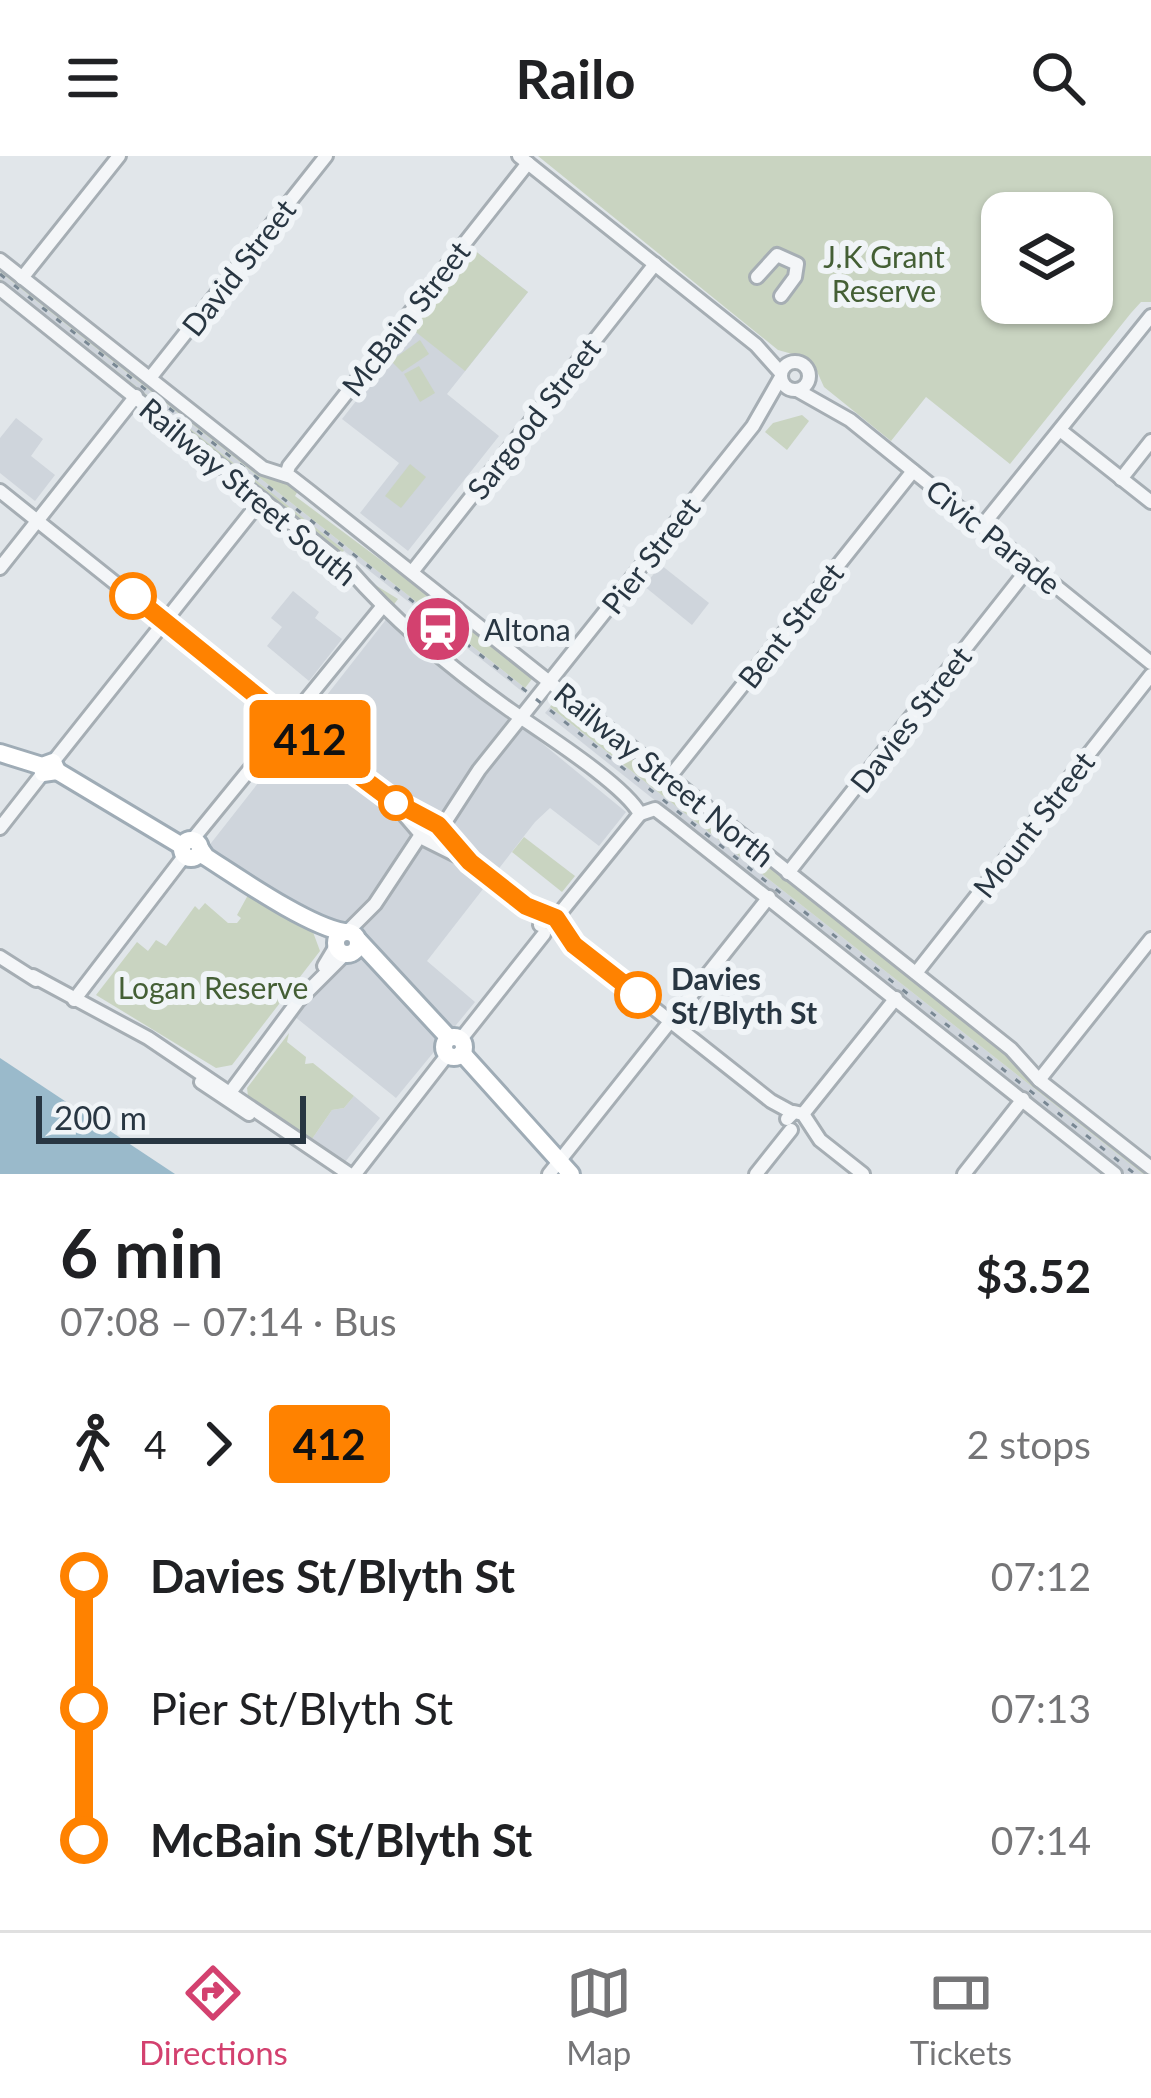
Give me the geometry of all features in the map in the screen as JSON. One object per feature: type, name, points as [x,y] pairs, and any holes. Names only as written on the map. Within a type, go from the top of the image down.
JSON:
[{"type":"main road","points":[[0,753],[49,768],[347,942],[395,980],[560,1170]]},
{"type":"street","points":[[22,278],[119,156]]},
{"type":"street","name":"David Street","points":[[150,378],[326,156]]},
{"type":"street","points":[[524,159],[756,345],[795,390],[808,383],[806,366],[756,345]]},
{"type":"street","name":"McBain Street","points":[[286,475],[524,159]]},
{"type":"street","points":[[757,277],[777,255],[796,264],[795,277],[781,296]]},
{"type":"street","name":"Railway Street North","points":[[0,260],[263,469],[286,475],[412,572],[1011,1049],[1040,1080],[1151,1168]]},
{"type":"street","name":"Sargood Street","points":[[412,572],[655,264]]},
{"type":"street","name":"Railway Street South","points":[[3,297],[136,396],[349,569],[382,607],[633,803],[640,814],[655,809],[1115,1174]]},
{"type":"street","points":[[982,526],[1151,316]]},
{"type":"street","points":[[781,375],[787,363],[795,361]]},
{"type":"street","name":"Civic Parade","points":[[809,374],[837,410]]},
{"type":"street","name":"Pier Street","points":[[227,1095],[753,426],[781,375]]},
{"type":"street","name":"Pier Street","points":[[753,426],[795,390]]},
{"type":"street","name":"Civic Parade","points":[[795,390],[837,410],[1151,663]]},
{"type":"street","points":[[0,568],[136,396]]},
{"type":"street","points":[[1060,430],[1151,502]]},
{"type":"street","points":[[1121,478],[1151,441]]},
{"type":"street","name":"Bent Street","points":[[668,779],[913,471]]},
{"type":"street","points":[[0,491],[307,729],[863,1174]]},
{"type":"street","points":[[0,828],[262,499]]},
{"type":"street","name":"Davies Street","points":[[788,873],[1031,565]]},
{"type":"street","points":[[73,1001],[382,607]]},
{"type":"street","name":"Mount Street","points":[[916,973],[1151,675]]},
{"type":"street","points":[[0,957],[352,1174],[640,814]]},
{"type":"street","points":[[560,1170],[769,897]]},
{"type":"street","points":[[1040,1080],[1151,939]]},
{"type":"street","points":[[756,1174],[896,998]]},
{"type":"street","points":[[964,1174],[1023,1100]]},
{"type":"street","points":[[316,1154],[340,1174]]},
{"type":"shaded area","points":[[474,250],[528,292],[447,394],[499,436],[408,551],[360,513],[399,463],[342,419]]},
{"type":"shaded area","points":[[0,272],[525,688],[524,693],[0,279]]},
{"type":"shaded area","points":[[16,418],[43,439],[31,456],[55,475],[35,501],[0,473],[0,438]]},
{"type":"shaded area","points":[[661,565],[709,603],[692,625],[644,586]]},
{"type":"shaded area","points":[[293,591],[319,612],[315,618],[342,639],[309,681],[267,646],[282,627],[271,618]]},
{"type":"shaded area","points":[[388,617],[626,812],[599,846],[550,808],[535,822],[427,961],[475,1002],[396,1098],[289,1012],[331,954],[331,942],[197,861]]},
{"type":"shaded area","points":[[550,707],[1143,1174],[1125,1174],[545,713]]},
{"type":"shaded area","points":[[354,1096],[380,1118],[345,1162],[312,1139],[332,1110],[344,1108]]},
{"type":"green space","name":"J.K Grant Reserve","points":[[538,156],[1151,156],[1151,302],[1141,302],[1131,313],[1010,464],[926,397],[891,441],[824,387],[815,367],[803,357],[778,350]]},
{"type":"green space","points":[[474,250],[528,292],[465,371],[412,329]]},
{"type":"green space","points":[[0,264],[265,475],[299,489],[295,496],[535,675],[525,688],[0,272]]},
{"type":"green space","points":[[0,279],[344,550],[342,554],[372,583],[398,599],[392,607],[252,483]]},
{"type":"green space","points":[[420,340],[429,354],[402,372],[391,361]]},
{"type":"green space","points":[[419,366],[435,393],[420,402],[404,374]]},
{"type":"green space","points":[[802,415],[809,421],[787,450],[765,432],[773,423]]},
{"type":"green space","points":[[410,464],[426,477],[401,508],[385,496]]},
{"type":"green space","points":[[552,704],[626,762],[633,754],[997,1043],[1029,1078],[1151,1174],[1143,1174]]},
{"type":"green space","points":[[524,837],[575,876],[562,892],[512,852]]},
{"type":"green space","name":"Logan Reserve","points":[[248,895],[313,932],[320,951],[232,1065],[216,1068],[96,995],[137,942],[148,951],[156,940],[166,946],[195,906],[199,910],[205,903],[228,923],[237,923]]},
{"type":"green space","points":[[289,1033],[287,1042],[306,1057],[305,1064],[313,1063],[354,1096],[344,1108],[332,1110],[312,1139],[248,1096],[247,1088]]},
{"type":"water","points":[[0,1058],[175,1174],[0,1174]]},
{"type":"railway","points":[[0,274],[1135,1174]]},
{"type":"bus line","name":"412","points":[[133,596],[310,739],[393,801],[438,825],[470,862],[526,906],[556,918],[574,945],[638,995]]},
{"type":"place","name":"Altona","points":[[438,629]]},
{"type":"place","name":"Davies St/Blyth St","points":[[638,995]]}]
